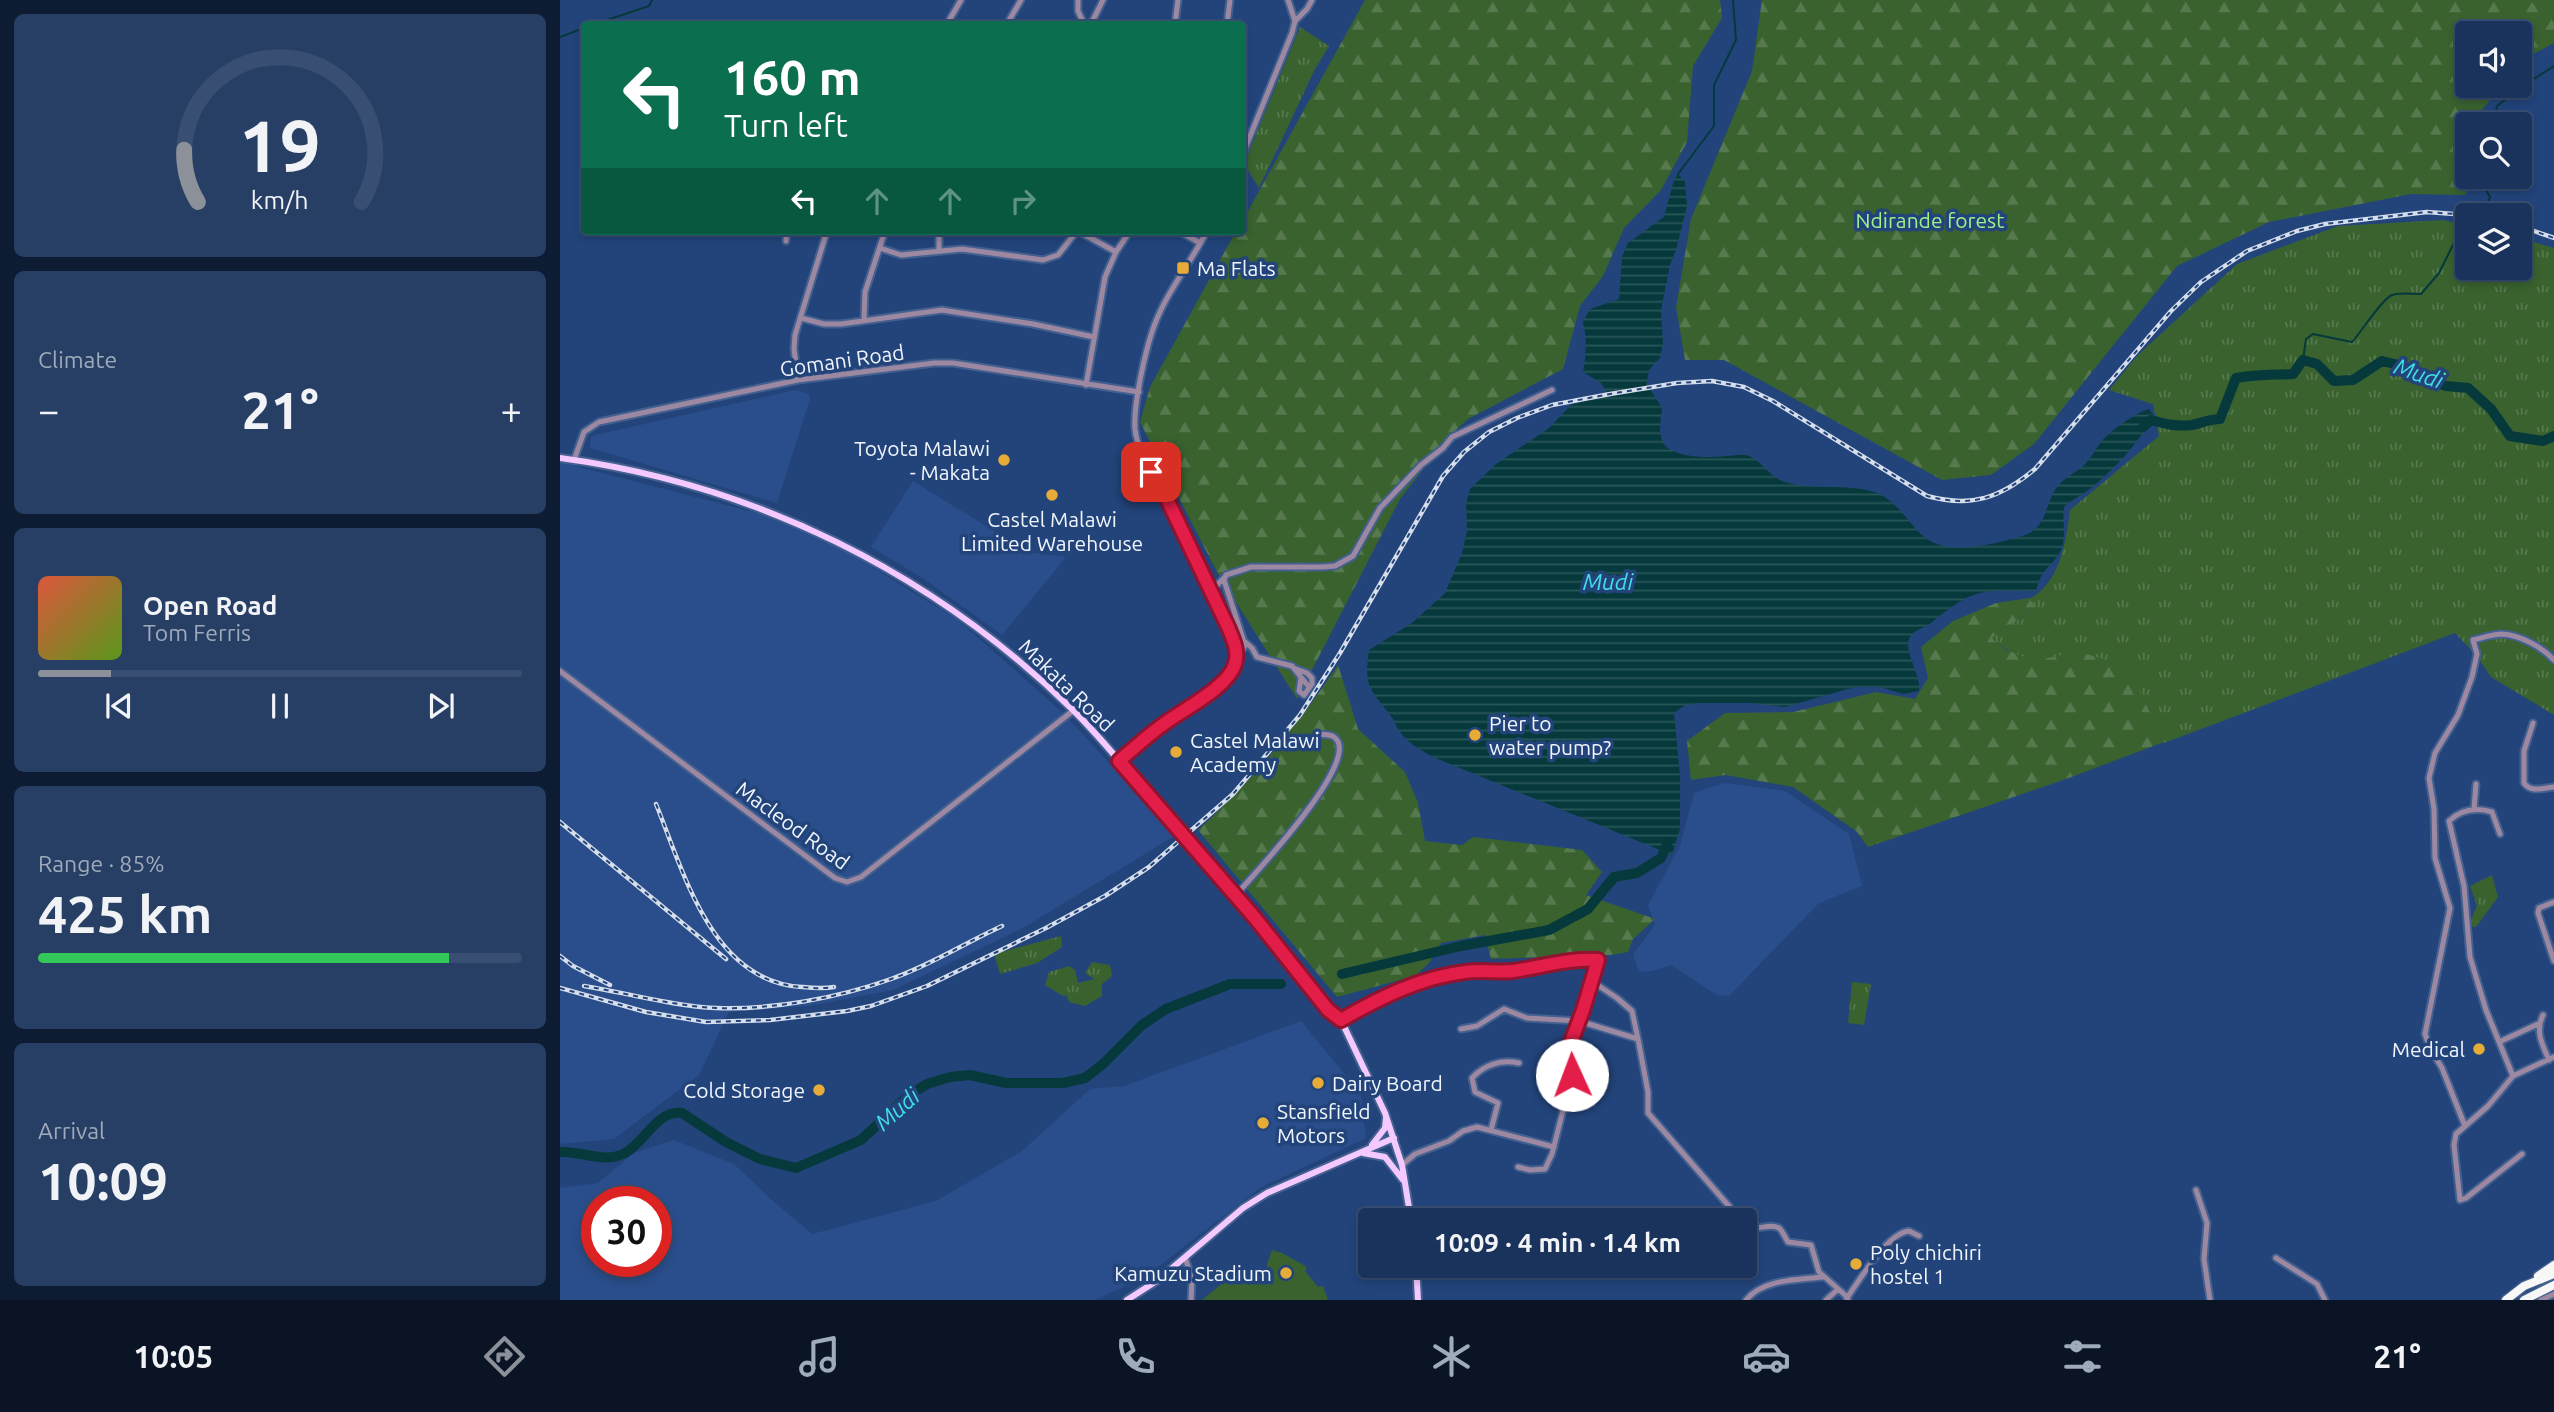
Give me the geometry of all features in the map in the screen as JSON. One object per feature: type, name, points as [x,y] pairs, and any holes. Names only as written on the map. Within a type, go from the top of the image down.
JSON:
[{"type":"highway","points":[[2511,1298],[2554,1265]]},
{"type":"highway","points":[[2524,1286],[2554,1274]]},
{"type":"highway","points":[[2524,1300],[2554,1285]]},
{"type":"main road","name":"Makata Road","points":[[560,458],[672,479],[766,510],[840,543],[916,585],[1010,653],[1074,710],[1236,895],[1299,970],[1328,1010],[1341,1020],[1385,1112],[1402,1165],[1409,1208]]},
{"type":"main road","points":[[1368,1148],[1385,1128],[1385,1112]]},
{"type":"main road","points":[[1354,1156],[1394,1138]]},
{"type":"main road","points":[[1130,1299],[1158,1280],[1243,1208],[1292,1181],[1342,1159],[1368,1152],[1385,1157],[1392,1163],[1405,1185]]},
{"type":"main road","points":[[1417,1278],[1418,1300]]},
{"type":"street","points":[[949,21],[961,0]]},
{"type":"street","points":[[1009,21],[1021,0]]},
{"type":"street","points":[[1078,0],[1078,11],[1083,21]]},
{"type":"street","points":[[1092,21],[1103,0]]},
{"type":"street","points":[[1175,21],[1178,0]]},
{"type":"street","points":[[1227,21],[1230,0]]},
{"type":"street","points":[[1289,0],[1295,21]]},
{"type":"street","points":[[1246,146],[1288,45],[1295,21],[1312,0]]},
{"type":"street","points":[[786,241],[787,235]]},
{"type":"street","points":[[798,380],[794,349],[826,235]]},
{"type":"street","points":[[864,320],[865,292],[884,235]]},
{"type":"street","points":[[939,235],[939,250]]},
{"type":"street","points":[[880,248],[901,255],[962,249],[1043,260],[1058,256],[1074,235]]},
{"type":"street","points":[[1084,235],[1116,252]]},
{"type":"street","points":[[1086,385],[1105,277],[1127,235]]},
{"type":"street","points":[[1186,235],[1200,243]]},
{"type":"street","points":[[1119,761],[1162,725],[1221,683],[1234,666],[1236,649],[1137,441],[1135,425],[1153,327],[1205,235]]},
{"type":"street","points":[[801,318],[824,324],[942,310],[1033,324],[1094,337]]},
{"type":"street","name":"Gomani Road","points":[[574,460],[584,432],[599,422],[798,380],[944,362],[1139,392]]},
{"type":"street","points":[[1210,592],[1228,574],[1251,568],[1322,568],[1345,561],[1359,548],[1380,508],[1452,438],[1552,390]]},
{"type":"street","points":[[1224,578],[1243,640],[1243,649],[1236,649]]},
{"type":"street","points":[[2465,1126],[2447,1079],[2425,1034],[2450,908],[2435,858],[2434,809],[2429,778],[2435,753],[2458,715],[2472,677],[2477,650],[2473,640],[2501,634],[2515,637],[2539,648],[2554,660]]},
{"type":"street","points":[[1243,640],[1252,648],[1256,657],[1284,663],[1311,676],[1312,681],[1305,694],[1301,694],[1299,689],[1301,678]]},
{"type":"street","points":[[1296,669],[1309,687]]},
{"type":"street","name":"Macleod Road","points":[[560,671],[794,849],[835,878],[847,882],[861,877],[1074,710]]},
{"type":"street","points":[[2533,723],[2523,759],[2524,783],[2530,789],[2554,787]]},
{"type":"street","points":[[1236,895],[1316,800],[1337,764],[1337,740],[1318,734]]},
{"type":"street","points":[[2474,809],[2476,784]]},
{"type":"street","points":[[2500,834],[2492,812],[2479,808],[2451,818],[2449,825],[2464,887],[2470,957],[2513,1076]]},
{"type":"street","points":[[2554,902],[2539,908],[2538,913],[2554,961]]},
{"type":"street","points":[[1341,1020],[1390,993],[1445,975],[1511,971],[1581,958],[1598,960],[1571,1042],[1572,1075],[1554,1147],[1545,1170],[1518,1167]]},
{"type":"street","points":[[1592,982],[1632,1011],[1648,1092],[1648,1113],[1731,1208]]},
{"type":"street","points":[[1461,1029],[1477,1026],[1504,1009],[1527,1018],[1579,1021],[1638,1039]]},
{"type":"street","points":[[2522,1154],[2460,1200],[2454,1142],[2456,1134],[2488,1106],[2513,1076],[2552,1058],[2539,1037],[2538,1024],[2543,1014]]},
{"type":"street","points":[[2499,1042],[2538,1024]]},
{"type":"street","points":[[1491,1130],[1498,1103],[1475,1093],[1472,1078],[1486,1067],[1501,1061],[1519,1063]]},
{"type":"street","points":[[1402,1165],[1415,1154],[1477,1127],[1554,1147]]},
{"type":"street","points":[[2196,1190],[2207,1223],[2204,1259],[2210,1300]]},
{"type":"street","points":[[1757,1229],[1776,1227],[1788,1242],[1811,1245],[1822,1277],[1848,1299],[1866,1270],[1897,1235],[1909,1231],[1919,1236]]},
{"type":"street","points":[[1185,1257],[1192,1280],[1191,1300]]},
{"type":"street","points":[[2276,1258],[2316,1284],[2325,1300]]},
{"type":"street","points":[[1746,1300],[1751,1293],[1763,1286],[1822,1277]]},
{"type":"street","points":[[1826,1300],[1837,1290]]},
{"type":"street","points":[[2541,1300],[2554,1294]]},
{"type":"shaded area","points":[[795,390],[809,394],[810,399],[777,503],[590,448],[591,436]]},
{"type":"shaded area","points":[[560,462],[765,515],[840,547],[958,620],[1062,712],[1176,835],[1023,928],[893,990],[809,1006],[729,1012],[699,1075],[614,1139],[560,1144]]},
{"type":"shaded area","points":[[913,481],[1028,552],[1066,557],[1002,635],[924,579],[871,547]]},
{"type":"shaded area","points":[[1724,783],[1785,791],[1849,834],[1862,886],[1819,903],[1729,996],[1717,995],[1671,965],[1639,972],[1633,954],[1655,925],[1648,905],[1680,846],[1694,793]]},
{"type":"shaded area","points":[[1301,1021],[1361,1094],[1366,1138],[1260,1188],[1145,1277],[1095,1300],[560,1300],[560,1188],[598,1183],[634,1153],[674,1140],[734,1164],[812,1234],[936,1201],[1022,1151],[1090,1089],[1124,1086]]},
{"type":"green space","points":[[1365,0],[1720,0],[1722,18],[1693,66],[1687,142],[1661,190],[1624,228],[1603,276],[1580,306],[1563,369],[1468,419],[1448,437],[1400,499],[1297,699],[1217,572],[1140,422],[1150,387],[1234,235],[1246,235],[1246,215]]},
{"type":"green space","name":"Ndirande forest","points":[[1762,0],[2554,0],[2554,43],[2532,55],[2532,21],[2455,21],[2455,98],[2492,98],[2480,112],[2455,112],[2455,189],[2466,189],[2466,195],[2411,194],[2269,222],[2177,266],[2034,444],[1991,475],[1942,480],[1724,360],[1685,360],[1676,307],[1691,219],[1752,71]]},
{"type":"green space","points":[[1300,27],[1329,46],[1315,69],[1259,188],[1246,167],[1246,159]]},
{"type":"green space","points":[[2443,220],[2455,222],[2455,280],[2532,280],[2532,242],[2554,248],[2554,715],[2491,677],[2476,655],[2455,633],[2164,743],[2127,668],[2043,668],[2013,654],[1990,638],[2034,609],[2029,599],[2048,583],[2055,572],[2060,561],[2070,510],[2159,436],[2153,404],[2109,390],[2138,355],[2237,264],[2338,226]]},
{"type":"green space","points":[[2029,598],[2035,608],[1991,638],[2006,650],[2036,661],[2077,651],[2128,667],[2164,742],[2066,779],[1868,847],[1856,831],[1793,787],[1726,775],[1691,780],[1687,741],[1725,713],[1793,712],[1876,692],[1915,699],[1928,678],[1921,647],[1953,621],[1996,603]]},
{"type":"green space","points":[[1338,665],[1358,729],[1405,772],[1418,803],[1425,841],[1462,845],[1473,837],[1582,850],[1602,872],[1586,895],[1655,919],[1633,939],[1628,952],[1611,955],[1491,959],[1485,935],[1441,943],[1429,963],[1415,976],[1337,997],[1198,830],[1273,752]]},
{"type":"green space","points":[[2492,875],[2498,897],[2476,927],[2473,927],[2470,922],[2477,905],[2470,886]]},
{"type":"green space","points":[[1061,936],[1062,947],[1037,963],[1000,974],[994,954]]},
{"type":"green space","points":[[1092,962],[1110,965],[1112,976],[1102,984],[1102,996],[1085,1006],[1069,1002],[1066,995],[1063,996],[1045,985],[1049,972],[1069,966],[1075,970],[1078,983],[1094,979],[1085,973]]},
{"type":"green space","points":[[1852,982],[1871,984],[1864,1025],[1848,1023]]},
{"type":"green space","name":"Kamuzu Stadium","points":[[1272,1250],[1307,1267],[1305,1271],[1318,1287],[1323,1286],[1328,1300],[1202,1300],[1231,1276],[1263,1276]]},
{"type":"water","name":"Mudi","points":[[1678,174],[1685,182],[1687,206],[1670,265],[1661,310],[1663,344],[1660,358],[1649,370],[1646,388],[1650,389],[1662,408],[1660,429],[1662,440],[1668,448],[1703,457],[1746,455],[1780,480],[1796,485],[1874,492],[1894,504],[1916,529],[1933,542],[1944,546],[1973,547],[2031,532],[2041,522],[2057,487],[2085,464],[2105,437],[2143,411],[2149,409],[2154,416],[2118,464],[2064,507],[2062,547],[2043,573],[2036,591],[1980,593],[1959,602],[1911,636],[1908,645],[1919,691],[1903,694],[1880,687],[1855,687],[1785,707],[1751,703],[1701,703],[1685,705],[1674,713],[1680,776],[1680,829],[1672,855],[1423,751],[1401,733],[1371,689],[1367,663],[1369,650],[1412,623],[1445,593],[1462,553],[1467,531],[1466,503],[1470,489],[1496,464],[1549,428],[1571,405],[1608,394],[1601,383],[1583,372],[1586,347],[1583,322],[1590,309],[1619,299],[1622,257],[1628,243],[1664,217]]},
{"type":"waterway","points":[[604,21],[649,6],[652,0]]},
{"type":"waterway","points":[[1678,174],[1714,126],[1714,85],[1736,40],[1733,0]]},
{"type":"waterway","points":[[560,37],[581,29]]},
{"type":"waterway","points":[[2496,112],[2497,106],[2554,66]]},
{"type":"waterway","points":[[2485,189],[2490,197],[2488,203]]},
{"type":"waterway","points":[[2303,360],[2306,339],[2313,334],[2352,342],[2377,309],[2392,295],[2421,294],[2439,273],[2455,243]]},
{"type":"waterway","name":"Mudi","points":[[2143,427],[2151,420],[2181,426],[2220,419],[2236,378],[2293,374],[2303,360],[2317,364],[2334,381],[2353,380],[2382,361],[2399,365],[2414,376],[2446,386],[2468,388],[2491,409],[2510,436],[2543,441],[2554,436]]},
{"type":"waterway","points":[[1611,882],[1614,877],[1637,873],[1661,858],[1668,842]]},
{"type":"waterway","name":"Mudi","points":[[1342,974],[1461,946],[1549,930],[1588,909],[1614,877]]},
{"type":"waterway","name":"Mudi","points":[[560,1152],[618,1156],[632,1148],[666,1116],[682,1113],[726,1142],[760,1159],[796,1168],[861,1140],[909,1095],[927,1084],[950,1077],[970,1075],[1006,1083],[1063,1083],[1085,1078],[1142,1025],[1166,1009],[1230,984],[1281,984]]},
{"type":"railway","points":[[560,988],[646,1012],[706,1022],[770,1020],[847,1011],[871,1006],[927,986],[1105,896],[1149,867],[1233,794],[1300,715],[1340,653],[1443,476],[1464,452],[1489,432],[1517,418],[1552,405],[1677,383],[1712,381],[1744,387],[1773,401],[1927,496],[1958,501],[1985,498],[2010,487],[2035,469],[2171,311],[2201,282],[2247,251],[2297,231],[2325,224],[2427,212],[2455,214]]},
{"type":"railway","points":[[2532,230],[2554,238]]},
{"type":"railway","points":[[656,804],[691,891],[706,920],[724,945],[745,966],[771,981],[802,987],[834,987]]},
{"type":"railway","points":[[560,822],[726,959]]},
{"type":"railway","points":[[584,986],[700,1007],[782,1005],[849,992],[905,974],[1002,926]]},
{"type":"railway","points":[[560,956],[573,966],[610,985]]},
{"type":"place","name":"Ma Flats","points":[[1183,268]]},
{"type":"place","name":"Toyota Malawi - Makata","points":[[1004,460]]},
{"type":"place","name":"Castel Malawi Limited Warehouse","points":[[1052,495]]},
{"type":"place","name":"Pier to water pump?","points":[[1475,735]]},
{"type":"place","name":"Castel Malawi Academy","points":[[1176,752]]},
{"type":"place","name":"Medical","points":[[2479,1049]]},
{"type":"place","name":"Dairy Board","points":[[1318,1083]]},
{"type":"place","name":"Cold Storage","points":[[819,1090]]},
{"type":"place","name":"Stansfield Motors","points":[[1263,1123]]},
{"type":"place","name":"Poly chichiri hostel 1","points":[[1856,1264]]},
{"type":"place","name":"Kamuzu Stadium","points":[[1286,1273]]},
{"type":"route","points":[[1151,472],[1167,499],[1228,627],[1236,649],[1236,660],[1232,670],[1221,683],[1162,725],[1119,761],[1299,970],[1328,1010],[1341,1020],[1390,993],[1445,975],[1479,970],[1511,971],[1581,958],[1598,960],[1583,1010],[1572,1035],[1572,1075]]}]
